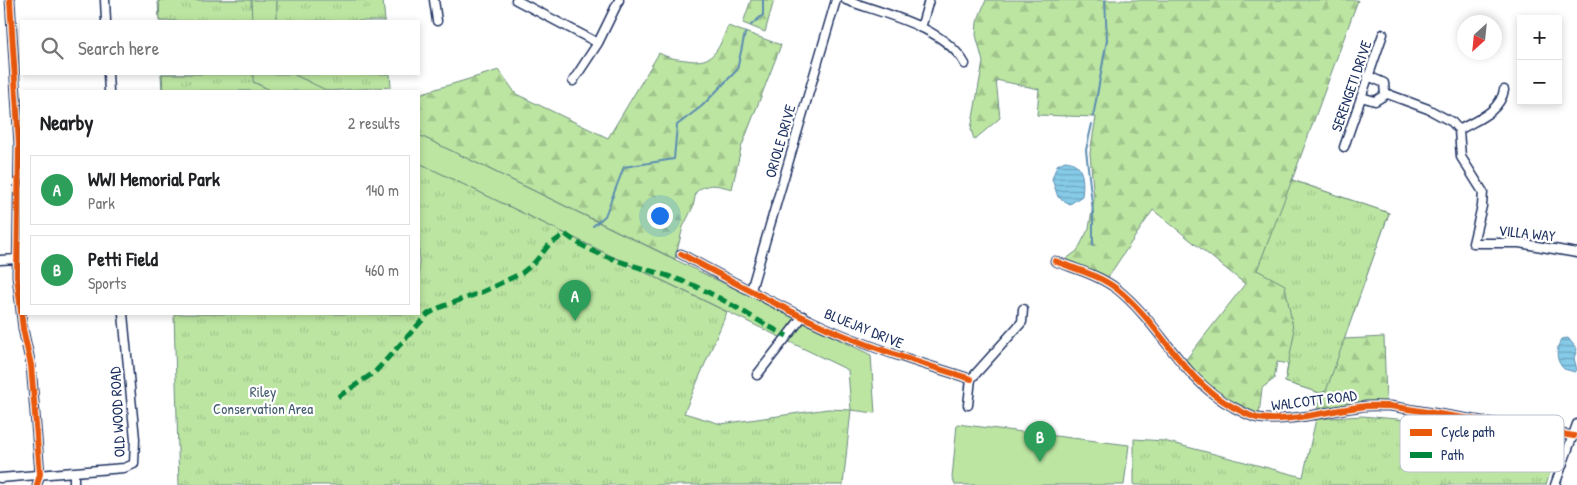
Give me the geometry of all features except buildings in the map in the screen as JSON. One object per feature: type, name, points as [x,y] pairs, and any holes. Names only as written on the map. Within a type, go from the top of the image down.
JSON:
[{"type":"street","points":[[10,0],[19,145],[17,259],[20,296]]},
{"type":"street","points":[[105,0],[106,20]]},
{"type":"street","points":[[434,0],[437,21]]},
{"type":"street","points":[[516,0],[598,43]]},
{"type":"street","points":[[574,81],[598,43],[620,0]]},
{"type":"street","name":"ORIOLE DRIVE","points":[[751,290],[836,0]]},
{"type":"street","points":[[846,0],[921,28],[945,40],[958,51],[965,64]]},
{"type":"street","points":[[921,28],[929,0]]},
{"type":"street","name":"SERENGETI DRIVE","points":[[1344,147],[1383,34]]},
{"type":"street","points":[[108,75],[109,90]]},
{"type":"street","points":[[1361,97],[1375,101],[1382,98],[1385,93],[1384,84],[1368,76]]},
{"type":"street","points":[[1385,93],[1428,110],[1452,122],[1459,130],[1495,109],[1501,102],[1504,90]]},
{"type":"street","name":"VILLA WAY","points":[[1459,130],[1461,157],[1483,192],[1482,206],[1473,243],[1519,243],[1577,253]]},
{"type":"street","name":"BLUEJAY DRIVE","points":[[680,254],[837,332],[890,353],[971,379]]},
{"type":"street","points":[[0,260],[17,259]]},
{"type":"street","name":"WALCOTT ROAD","points":[[1054,261],[1105,281],[1116,288],[1134,304],[1192,378],[1210,393],[1256,418],[1279,418],[1362,406],[1390,406],[1445,415]]},
{"type":"street","points":[[968,405],[971,379],[1022,322],[1023,309]]},
{"type":"street","points":[[22,315],[35,398],[40,474],[37,485]]},
{"type":"street","name":"OLD WOOD ROAD","points":[[0,478],[124,468],[134,464],[135,439],[123,315]]},
{"type":"street","points":[[757,376],[803,316]]},
{"type":"street","points":[[1564,462],[1577,424]]},
{"type":"street","name":"WALCOTT ROAD","points":[[1564,434],[1574,436]]},
{"type":"street","points":[[74,472],[74,485]]},
{"type":"street","points":[[1555,485],[1560,472]]},
{"type":"green space","points":[[158,0],[277,0],[277,20],[159,20]]},
{"type":"green space","points":[[159,0],[251,0],[252,20],[160,20]]},
{"type":"green space","points":[[277,0],[383,0],[385,20],[277,20]]},
{"type":"green space","points":[[751,0],[774,0],[765,32],[743,23]]},
{"type":"green space","points":[[986,0],[1358,0],[1292,180],[1389,213],[1344,339],[1384,337],[1386,402],[1317,410],[1320,393],[1285,382],[1288,364],[1277,362],[1274,379],[1262,388],[1259,415],[1215,392],[1184,362],[1245,284],[1153,210],[1108,277],[1066,259],[1077,251],[1089,228],[1094,200],[1090,153],[1096,117],[1037,115],[1039,89],[996,80],[1000,118],[974,140],[971,129],[983,62],[976,35],[977,22]]},
{"type":"green space","points":[[728,26],[781,45],[741,148],[732,189],[713,185],[696,192],[693,207],[683,227],[675,259],[420,135],[420,94],[499,70],[516,94],[608,138],[659,53],[675,59],[703,60],[714,54]]},
{"type":"green space","points":[[161,75],[295,75],[328,90],[270,90],[254,82],[254,90],[162,90]]},
{"type":"green space","points":[[162,75],[253,75],[253,82],[270,90],[163,90]]},
{"type":"green space","points":[[295,75],[390,75],[391,87],[326,90]]},
{"type":"green space","points":[[420,135],[871,355],[875,413],[851,410],[848,370],[420,163]]},
{"type":"green space","name":"Riley Conservation Area","points":[[420,163],[727,312],[684,413],[721,424],[828,409],[851,410],[843,485],[179,485],[174,315],[420,315]]},
{"type":"green space","points":[[1292,180],[1389,213],[1326,391],[1320,393],[1285,382],[1294,334],[1285,285],[1257,270]]},
{"type":"green space","points":[[1362,416],[1400,419],[1400,472],[1550,472],[1546,485],[1134,485],[1134,439],[1164,441],[1303,477],[1316,419]]},
{"type":"green space","points":[[957,424],[1129,445],[1124,485],[955,485],[952,478]]},
{"type":"water","points":[[1065,161],[1076,165],[1083,179],[1082,196],[1070,204],[1058,197],[1052,179],[1057,165]]},
{"type":"water","points":[[1568,338],[1577,349],[1574,358],[1577,370],[1575,372],[1564,369],[1558,358],[1557,351],[1561,339]]},
{"type":"waterway","points":[[751,25],[763,15],[763,0]]},
{"type":"waterway","points":[[1093,117],[1107,40],[1105,0]]},
{"type":"waterway","points":[[593,226],[605,216],[624,167],[674,159],[677,125],[702,106],[737,70],[745,33]]},
{"type":"waterway","points":[[1092,124],[1086,150],[1093,212],[1093,246]]},
{"type":"marked path","points":[[338,397],[375,372],[428,314],[522,273],[534,263],[548,246],[565,234],[593,251],[685,282],[787,336]]},
{"type":"cycle path","points":[[10,0],[19,145],[17,276],[20,302]]},
{"type":"cycle path","points":[[681,254],[778,305],[838,333],[887,352],[971,379]]},
{"type":"cycle path","points":[[1055,261],[1095,276],[1117,289],[1133,303],[1199,381],[1215,395],[1248,415],[1257,418],[1282,419],[1363,406],[1390,406],[1445,415]]},
{"type":"cycle path","points":[[21,315],[31,365],[40,474],[37,485]]},
{"type":"cycle path","points":[[1564,434],[1574,436]]},
{"type":"place","name":"WWI Memorial Park","points":[[575,321]]},
{"type":"place","name":"Petti Field","points":[[1040,462]]}]
